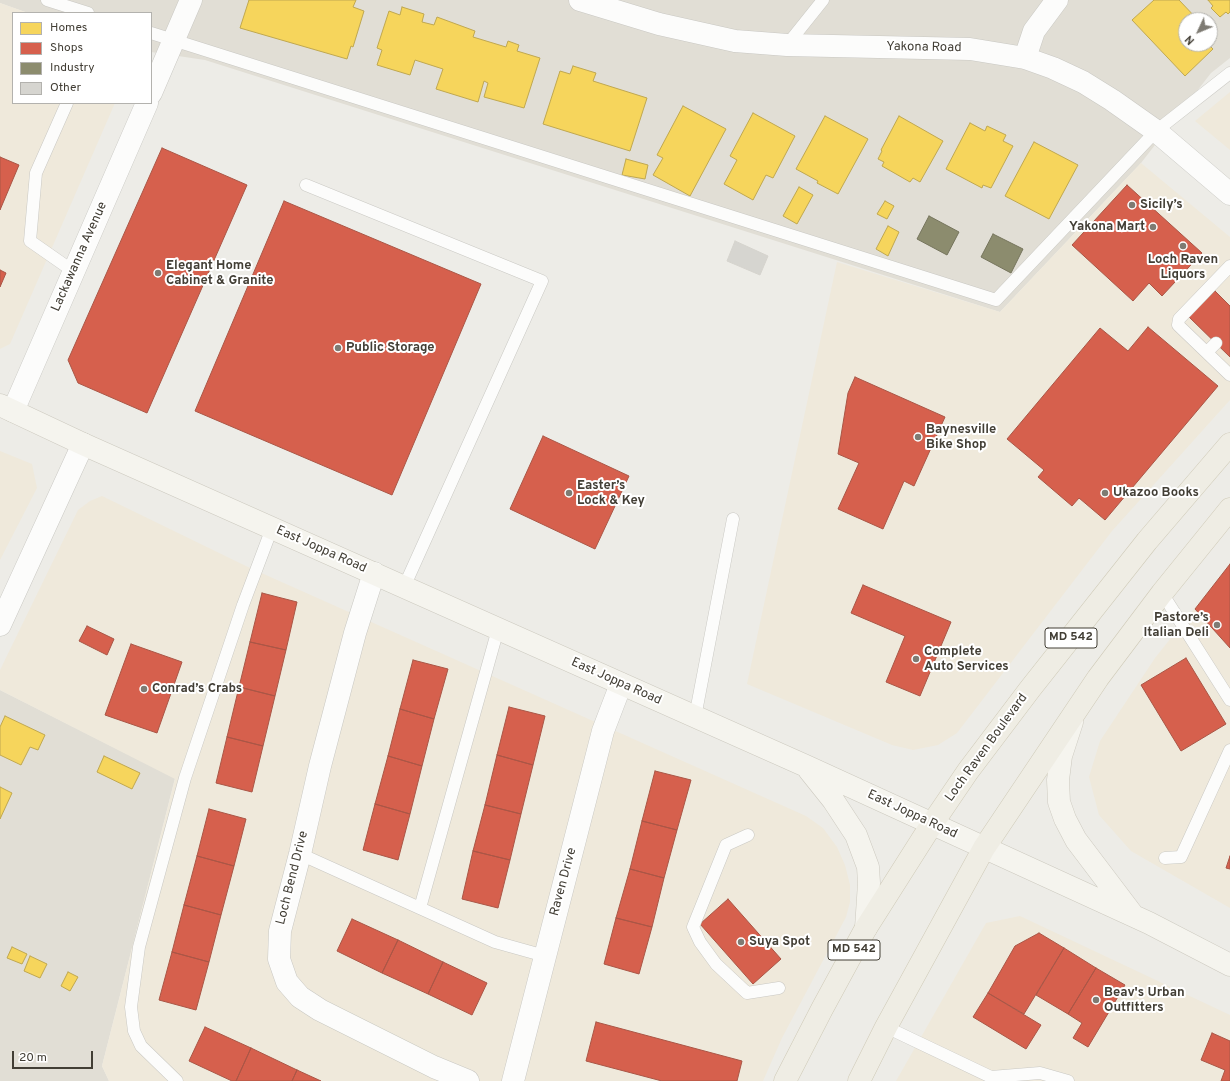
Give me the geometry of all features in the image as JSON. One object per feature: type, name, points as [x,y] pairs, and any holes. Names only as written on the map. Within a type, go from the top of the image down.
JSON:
[{"type":"main road","name":"East Joppa Road","points":[[6,408],[83,444],[806,766],[1134,916],[1230,965]]},
{"type":"main road","name":"Loch Raven Boulevard","points":[[785,1081],[866,928],[932,824],[968,771],[1030,689],[1147,541],[1230,444]]},
{"type":"main road","name":"MD 542","points":[[859,1081],[886,1027],[984,848],[1076,708],[1162,593],[1230,509]]},
{"type":"main road","points":[[1076,708],[1061,756],[1058,780],[1059,802],[1065,819],[1076,840],[1134,916]]},
{"type":"main road","points":[[806,766],[833,800],[856,835],[868,867],[869,883],[866,928]]},
{"type":"street","name":"Lackawanna Avenue","points":[[152,89],[191,0]]},
{"type":"street","name":"Yakona Road","points":[[580,0],[604,3],[696,33],[735,40],[787,45],[970,49],[1025,58],[1053,68],[1083,82],[1112,100],[1156,131],[1230,194]]},
{"type":"street","points":[[1025,58],[1034,31],[1057,0]]},
{"type":"street","name":"Lackawanna Avenue","points":[[6,408],[73,271],[145,104]]},
{"type":"street","points":[[0,626],[83,444]]},
{"type":"street","name":"Loch Bend Drive","points":[[374,573],[355,633],[322,759],[280,931],[279,959],[287,982],[300,997],[326,1014],[434,1067],[468,1081]]},
{"type":"street","name":"Raven Drive","points":[[513,1081],[603,731],[621,684]]},
{"type":"lane","points":[[47,0],[85,12]]},
{"type":"lane","points":[[787,45],[823,0]]},
{"type":"lane","points":[[152,33],[996,300],[1156,131],[1230,73]]},
{"type":"lane","points":[[67,104],[36,173],[30,241],[73,271]]},
{"type":"lane","points":[[306,185],[542,281],[404,587]]},
{"type":"lane","points":[[1230,267],[1179,319],[1178,325],[1230,375]]},
{"type":"lane","points":[[1207,352],[1216,343]]},
{"type":"lane","points":[[695,716],[733,519]]},
{"type":"lane","points":[[177,1081],[141,1046],[134,1031],[131,1007],[139,947],[186,778],[243,605],[272,528]]},
{"type":"lane","points":[[1162,593],[1230,700]]},
{"type":"lane","points":[[420,908],[498,629]]},
{"type":"lane","points":[[1165,858],[1181,857],[1230,750]]},
{"type":"lane","points":[[748,835],[726,845],[693,927],[700,942],[716,964],[748,993],[779,988]]},
{"type":"lane","points":[[300,854],[496,942],[545,956]]},
{"type":"lane","points":[[886,1027],[991,1078],[1040,1072],[1068,1081]]},
{"type":"shaded area","points":[[0,0],[1230,0],[1230,58],[1211,73],[1141,163],[1000,312],[205,60],[152,52],[152,12],[25,12],[0,3]]},
{"type":"shaded area","points":[[0,3],[25,12],[12,12],[12,104],[115,104],[10,344],[0,349]]},
{"type":"shaded area","points":[[1230,92],[1230,150],[1195,121]]},
{"type":"shaded area","points":[[1141,163],[1230,237],[1230,400],[1112,531],[957,733],[938,745],[913,750],[892,745],[747,684],[837,262],[1000,312]]},
{"type":"shaded area","points":[[0,451],[32,464],[37,488],[0,560]]},
{"type":"shaded area","points":[[102,496],[248,567],[806,816],[823,828],[837,847],[845,865],[850,885],[850,902],[846,917],[782,1038],[763,1081],[109,1081],[102,1066],[175,779],[0,690],[0,670],[78,510],[90,501]]},
{"type":"shaded area","points":[[1230,564],[1230,908],[1131,851],[1099,815],[1089,777],[1100,741],[1155,658]]},
{"type":"shaded area","points":[[0,690],[175,778],[102,1066],[109,1081],[0,1081]]},
{"type":"shaded area","points":[[1020,916],[1230,1015],[1230,1081],[896,1081],[986,923]]},
{"type":"building: Homes","points":[[249,0],[356,0],[353,7],[364,11],[353,47],[351,46],[347,59],[240,28]]},
{"type":"building: Homes","points":[[1154,0],[1179,0],[1190,12],[1178,12],[1178,52],[1210,52],[1185,76],[1132,20]]},
{"type":"building: Homes","points":[[1208,0],[1230,0],[1230,12],[1228,14],[1226,12],[1220,17],[1218,12],[1215,12],[1211,8],[1213,6]]},
{"type":"building: Homes","points":[[402,7],[424,14],[422,22],[434,25],[437,17],[475,31],[473,37],[506,47],[508,41],[519,45],[517,51],[540,58],[524,108],[484,97],[488,83],[484,81],[478,102],[436,89],[443,69],[415,60],[410,75],[377,65],[382,50],[377,48],[389,11],[400,15]]},
{"type":"building: Homes","points":[[573,66],[596,73],[593,81],[647,98],[630,151],[543,124],[560,71],[570,74]]},
{"type":"building: Homes","points":[[683,106],[726,129],[690,196],[653,175],[663,158],[657,155]]},
{"type":"building: Homes","points":[[753,113],[795,136],[773,178],[766,175],[753,200],[724,184],[737,160],[730,156]]},
{"type":"building: Homes","points":[[825,116],[868,139],[838,194],[817,183],[818,181],[796,169]]},
{"type":"building: Homes","points":[[899,116],[943,141],[920,182],[913,178],[910,182],[882,166],[884,162],[878,159],[882,151],[881,150]]},
{"type":"building: Homes","points":[[970,123],[985,131],[987,126],[1006,135],[1003,141],[1013,146],[991,188],[983,185],[982,188],[946,169]]},
{"type":"building: Homes","points":[[1034,142],[1078,165],[1049,219],[1005,196]]},
{"type":"building: Homes","points":[[626,159],[648,165],[645,179],[622,175]]},
{"type":"building: Homes","points":[[799,187],[813,195],[797,224],[783,216]]},
{"type":"building: Homes","points":[[885,201],[894,206],[887,219],[877,214]]},
{"type":"building: Homes","points":[[888,226],[899,232],[888,256],[876,249]]},
{"type":"building: Homes","points":[[5,716],[45,735],[38,750],[30,747],[21,765],[0,755],[0,727]]},
{"type":"building: Homes","points":[[104,756],[140,773],[132,789],[97,772]]},
{"type":"building: Homes","points":[[0,787],[12,793],[0,819]]},
{"type":"building: Homes","points":[[12,947],[27,954],[22,964],[7,958]]},
{"type":"building: Homes","points":[[30,956],[47,964],[40,978],[24,971]]},
{"type":"building: Homes","points":[[68,972],[78,977],[70,991],[61,986]]},
{"type":"building: Shops","name":"Elegant Home Cabinet & Granite","points":[[162,148],[247,185],[147,413],[78,383],[68,360]]},
{"type":"building: Shops","points":[[0,157],[19,165],[0,210]]},
{"type":"building: Shops","points":[[1127,185],[1202,253],[1162,296],[1149,283],[1133,301],[1072,245]]},
{"type":"building: Shops","name":"Public Storage","points":[[284,201],[481,284],[392,495],[195,411]]},
{"type":"building: Shops","points":[[0,270],[6,273],[0,287]]},
{"type":"building: Shops","points":[[1215,291],[1230,306],[1230,357],[1189,317]]},
{"type":"building: Shops","points":[[1148,327],[1218,386],[1105,520],[1079,498],[1072,506],[1038,477],[1044,470],[1007,439],[1100,328],[1128,351]]},
{"type":"building: Shops","points":[[855,377],[945,417],[914,486],[904,481],[883,529],[838,509],[859,463],[838,454],[848,393]]},
{"type":"building: Shops","name":"Easter’s Lock & Key","points":[[543,436],[629,476],[595,549],[510,509]]},
{"type":"building: Shops","points":[[1230,564],[1230,648],[1195,609]]},
{"type":"building: Shops","name":"Complete Auto Services","points":[[863,585],[951,622],[920,696],[886,682],[905,636],[851,613]]},
{"type":"building: Shops","points":[[262,593],[297,602],[286,650],[250,642]]},
{"type":"building: Shops","points":[[87,626],[114,639],[107,655],[79,641]]},
{"type":"building: Shops","points":[[250,642],[286,650],[275,696],[239,687]]},
{"type":"building: Shops","name":"Conrad’s Crabs","points":[[131,644],[182,662],[157,733],[105,715]]},
{"type":"building: Shops","points":[[1186,658],[1226,724],[1181,751],[1141,685]]},
{"type":"building: Shops","points":[[413,660],[448,669],[434,719],[400,709]]},
{"type":"building: Shops","points":[[239,687],[275,696],[263,746],[227,737]]},
{"type":"building: Shops","points":[[509,707],[545,716],[533,765],[497,755]]},
{"type":"building: Shops","points":[[400,709],[434,719],[422,766],[388,756]]},
{"type":"building: Shops","points":[[227,737],[263,746],[252,792],[216,783]]},
{"type":"building: Shops","points":[[497,755],[533,765],[521,814],[485,805]]},
{"type":"building: Shops","points":[[388,756],[422,766],[410,814],[375,804]]},
{"type":"building: Shops","points":[[655,771],[691,780],[677,830],[642,821]]},
{"type":"building: Shops","points":[[375,804],[410,814],[398,860],[363,850]]},
{"type":"building: Shops","points":[[485,805],[521,814],[510,860],[473,851]]},
{"type":"building: Shops","points":[[209,809],[246,819],[234,866],[197,856]]},
{"type":"building: Shops","points":[[642,821],[677,830],[664,878],[630,869]]},
{"type":"building: Shops","points":[[473,851],[510,860],[498,908],[462,899]]},
{"type":"building: Shops","points":[[197,856],[234,866],[221,915],[184,905]]},
{"type":"building: Shops","points":[[1230,856],[1230,869],[1226,868]]},
{"type":"building: Shops","points":[[630,869],[664,878],[652,927],[616,918]]},
{"type":"building: Shops","name":"Suya Spot","points":[[728,899],[781,959],[753,984],[700,924]]},
{"type":"building: Shops","points":[[184,905],[221,915],[209,962],[172,952]]},
{"type":"building: Shops","points":[[616,918],[652,927],[639,974],[604,964]]},
{"type":"building: Shops","points":[[352,919],[398,940],[382,973],[337,951]]},
{"type":"building: Shops","points":[[1039,933],[1064,948],[1024,1014],[988,993],[1015,946]]},
{"type":"building: Shops","points":[[398,940],[443,962],[428,994],[382,973]]},
{"type":"building: Shops","points":[[1064,948],[1096,968],[1068,1014],[1036,995]]},
{"type":"building: Shops","points":[[172,952],[209,962],[196,1010],[159,1000]]},
{"type":"building: Shops","points":[[443,962],[487,983],[472,1015],[428,994]]},
{"type":"building: Shops","name":"Beav's Urban Outfitters","points":[[1096,968],[1125,985],[1088,1047],[1073,1038],[1082,1023],[1068,1014]]},
{"type":"building: Shops","points":[[988,993],[1041,1025],[1026,1049],[973,1017]]},
{"type":"building: Shops","points":[[596,1022],[742,1061],[737,1081],[662,1081],[586,1061]]},
{"type":"building: Shops","points":[[205,1027],[251,1048],[236,1081],[232,1081],[189,1061]]},
{"type":"building: Shops","points":[[1212,1033],[1230,1041],[1230,1081],[1221,1081],[1225,1070],[1201,1060]]},
{"type":"building: Shops","points":[[251,1048],[297,1070],[292,1081],[236,1081]]},
{"type":"building: Shops","points":[[297,1070],[321,1081],[292,1081]]},
{"type":"building: Industry","points":[[929,216],[959,232],[947,255],[917,239]]},
{"type":"building: Industry","points":[[993,234],[1023,249],[1011,273],[981,257]]},
{"type":"building: Other","points":[[735,241],[768,256],[760,275],[727,261]]},
{"type":"place","name":"Sicily’s","points":[[1132,205]]},
{"type":"place","name":"Yakona Mart","points":[[1153,227]]},
{"type":"place","name":"Loch Raven Liquors","points":[[1183,246]]},
{"type":"place","name":"Elegant Home Cabinet & Granite","points":[[158,273]]},
{"type":"place","name":"Public Storage","points":[[338,348]]},
{"type":"place","name":"Baynesville Bike Shop","points":[[918,437]]},
{"type":"place","name":"Easter’s Lock & Key","points":[[569,493]]},
{"type":"place","name":"Ukazoo Books","points":[[1105,493]]},
{"type":"place","name":"Pastore’s Italian Deli","points":[[1217,625]]},
{"type":"place","name":"Complete Auto Services","points":[[916,659]]},
{"type":"place","name":"Conrad’s Crabs","points":[[144,689]]},
{"type":"place","name":"Suya Spot","points":[[741,942]]},
{"type":"place","name":"Beav's Urban Outfitters","points":[[1096,1000]]}]
